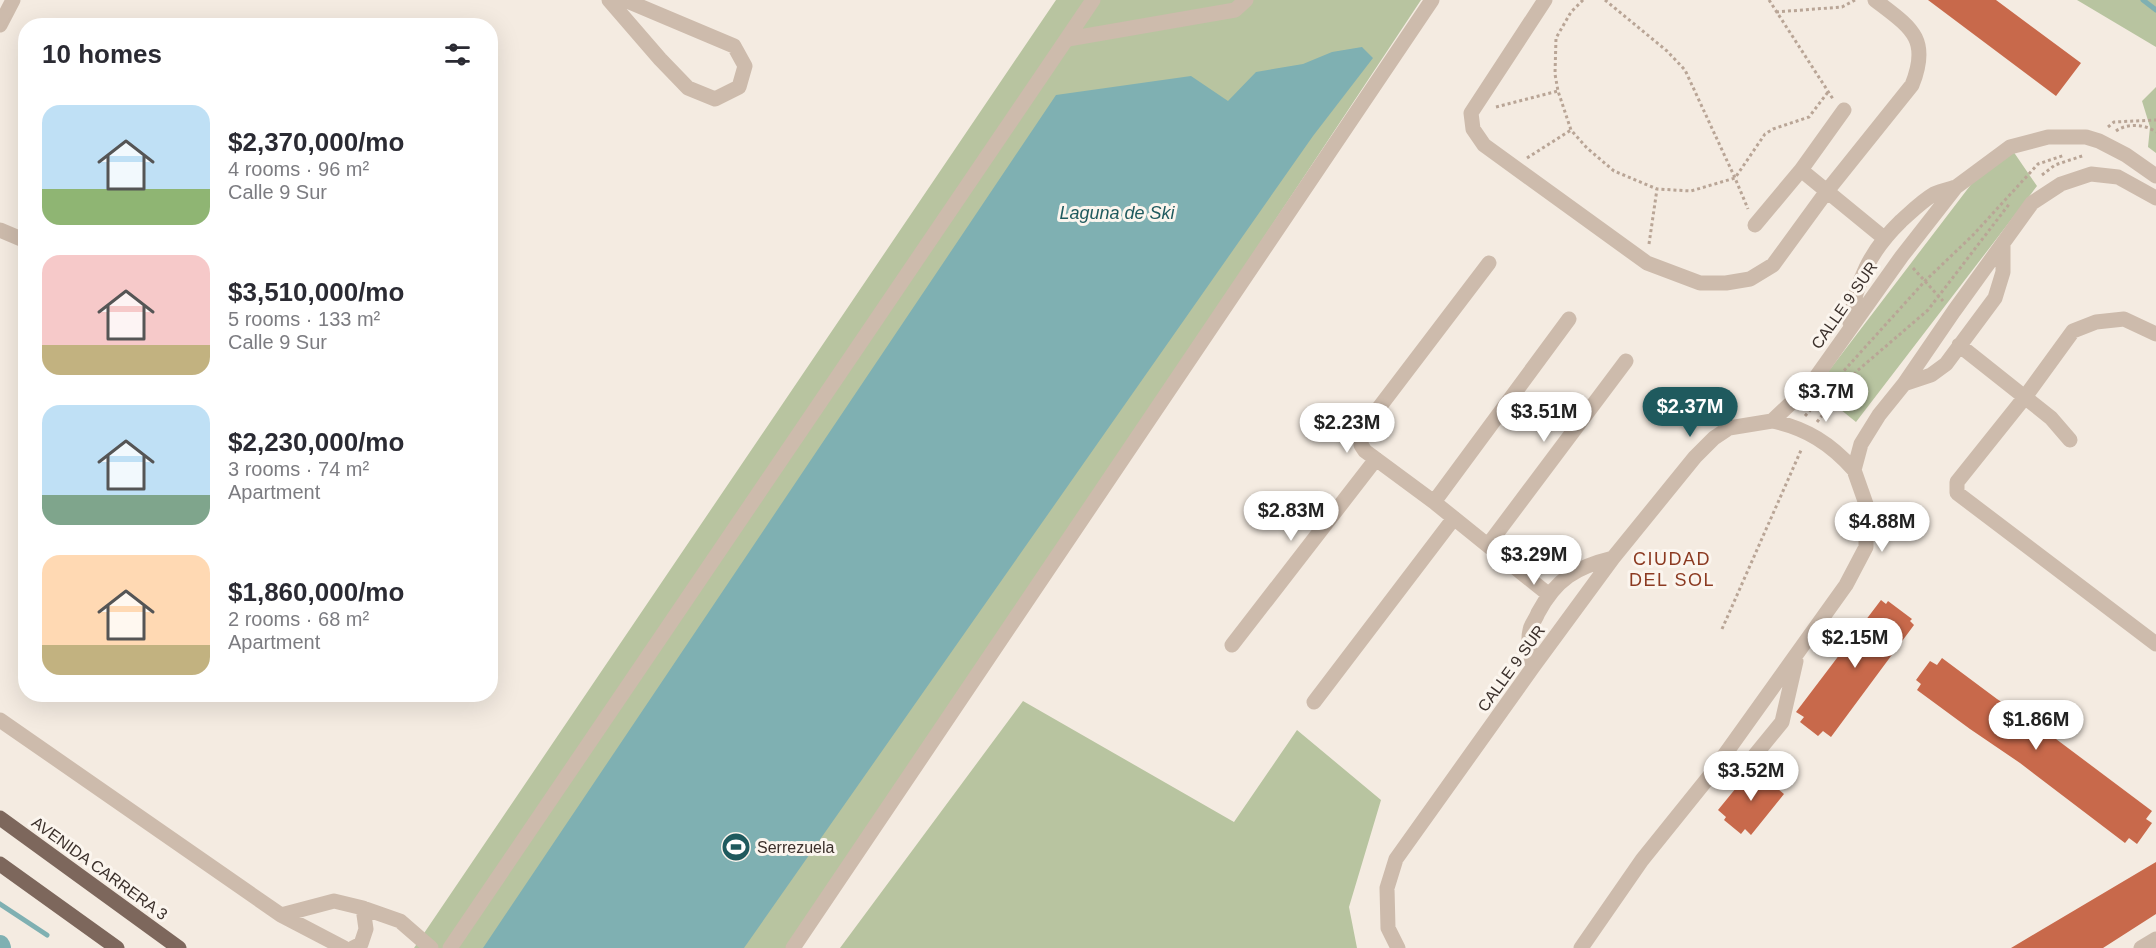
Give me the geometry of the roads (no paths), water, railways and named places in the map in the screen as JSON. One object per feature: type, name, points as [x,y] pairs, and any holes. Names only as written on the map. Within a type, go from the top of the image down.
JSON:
[{"type":"main road","name":"AVENIDA CARRERA 3","points":[[0,818],[179,948]]},
{"type":"main road","points":[[0,864],[117,948]]},
{"type":"street","points":[[0,25],[13,0]]},
{"type":"street","points":[[609,0],[660,60],[688,88],[715,99],[739,87],[745,66],[734,46],[625,0]]},
{"type":"street","points":[[450,948],[1093,0]]},
{"type":"street","points":[[1068,39],[1235,9],[1246,0]]},
{"type":"street","points":[[793,948],[1432,0]]},
{"type":"street","points":[[1545,0],[1471,113],[1473,129],[1484,144],[1647,263],[1700,283],[1726,284],[1750,279],[1773,265],[1827,191],[1912,85],[1920,65],[1918,42],[1907,26],[1875,0]]},
{"type":"street","points":[[1755,225],[1801,170],[1844,110]]},
{"type":"street","name":"CALLE 9 SUR","points":[[1398,948],[1388,928],[1387,888],[1396,859],[1533,667],[1613,558],[1695,457],[1714,438],[1729,428],[1772,420],[1811,384],[1902,256],[1956,187],[2010,147],[2048,137],[2086,137],[2101,142],[2126,155],[2156,177]]},
{"type":"street","points":[[1801,170],[1884,238]]},
{"type":"street","points":[[1854,470],[1860,444],[1879,415],[1904,384],[2032,203],[2061,184],[2091,174],[2118,177],[2151,195]]},
{"type":"street","points":[[1850,327],[1854,298],[1864,270],[1884,238],[1911,212],[1935,194],[1956,187]]},
{"type":"street","points":[[0,230],[18,238]]},
{"type":"street","points":[[1904,384],[1931,375],[1946,364],[1995,298],[2003,272],[2002,244]]},
{"type":"street","points":[[1489,263],[1362,430],[1361,445],[1365,451],[1434,502],[1548,594]]},
{"type":"street","points":[[1434,502],[1569,319]]},
{"type":"street","points":[[2156,334],[2124,319],[2096,322],[2073,331],[2025,397],[1957,482],[1957,493],[2156,644]]},
{"type":"street","points":[[1959,345],[2051,418],[2070,440]]},
{"type":"street","points":[[1488,545],[1626,361]]},
{"type":"street","points":[[1581,948],[1642,860],[1708,778],[1797,655],[1846,585],[1866,548],[1866,504],[1854,470],[1840,454],[1803,430],[1772,420]]},
{"type":"street","points":[[1232,645],[1376,459]]},
{"type":"street","points":[[1314,702],[1454,518]]},
{"type":"street","points":[[1533,667],[1530,629],[1548,594],[1576,570],[1613,558]]},
{"type":"street","points":[[1708,778],[1746,766],[1782,722],[1797,655]]},
{"type":"street","points":[[0,720],[281,915],[344,948]]},
{"type":"street","points":[[281,915],[334,902],[400,921],[431,948]]},
{"type":"street","points":[[353,948],[361,944],[366,929],[363,909]]},
{"type":"street","points":[[2141,948],[2156,939]]},
{"type":"water","name":"Laguna de Ski","points":[[1362,47],[1373,58],[1313,136],[744,948],[483,948],[1056,95],[1191,76],[1228,101],[1256,72],[1303,64],[1332,52]]},
{"type":"waterway","points":[[2143,0],[2156,10]]},
{"type":"waterway","points":[[0,904],[47,935]]},
{"type":"place","name":"Serrezuela","points":[[736,847]]},
{"type":"district","name":"CIUDAD DEL SOL","points":[[1672,569]]}]
